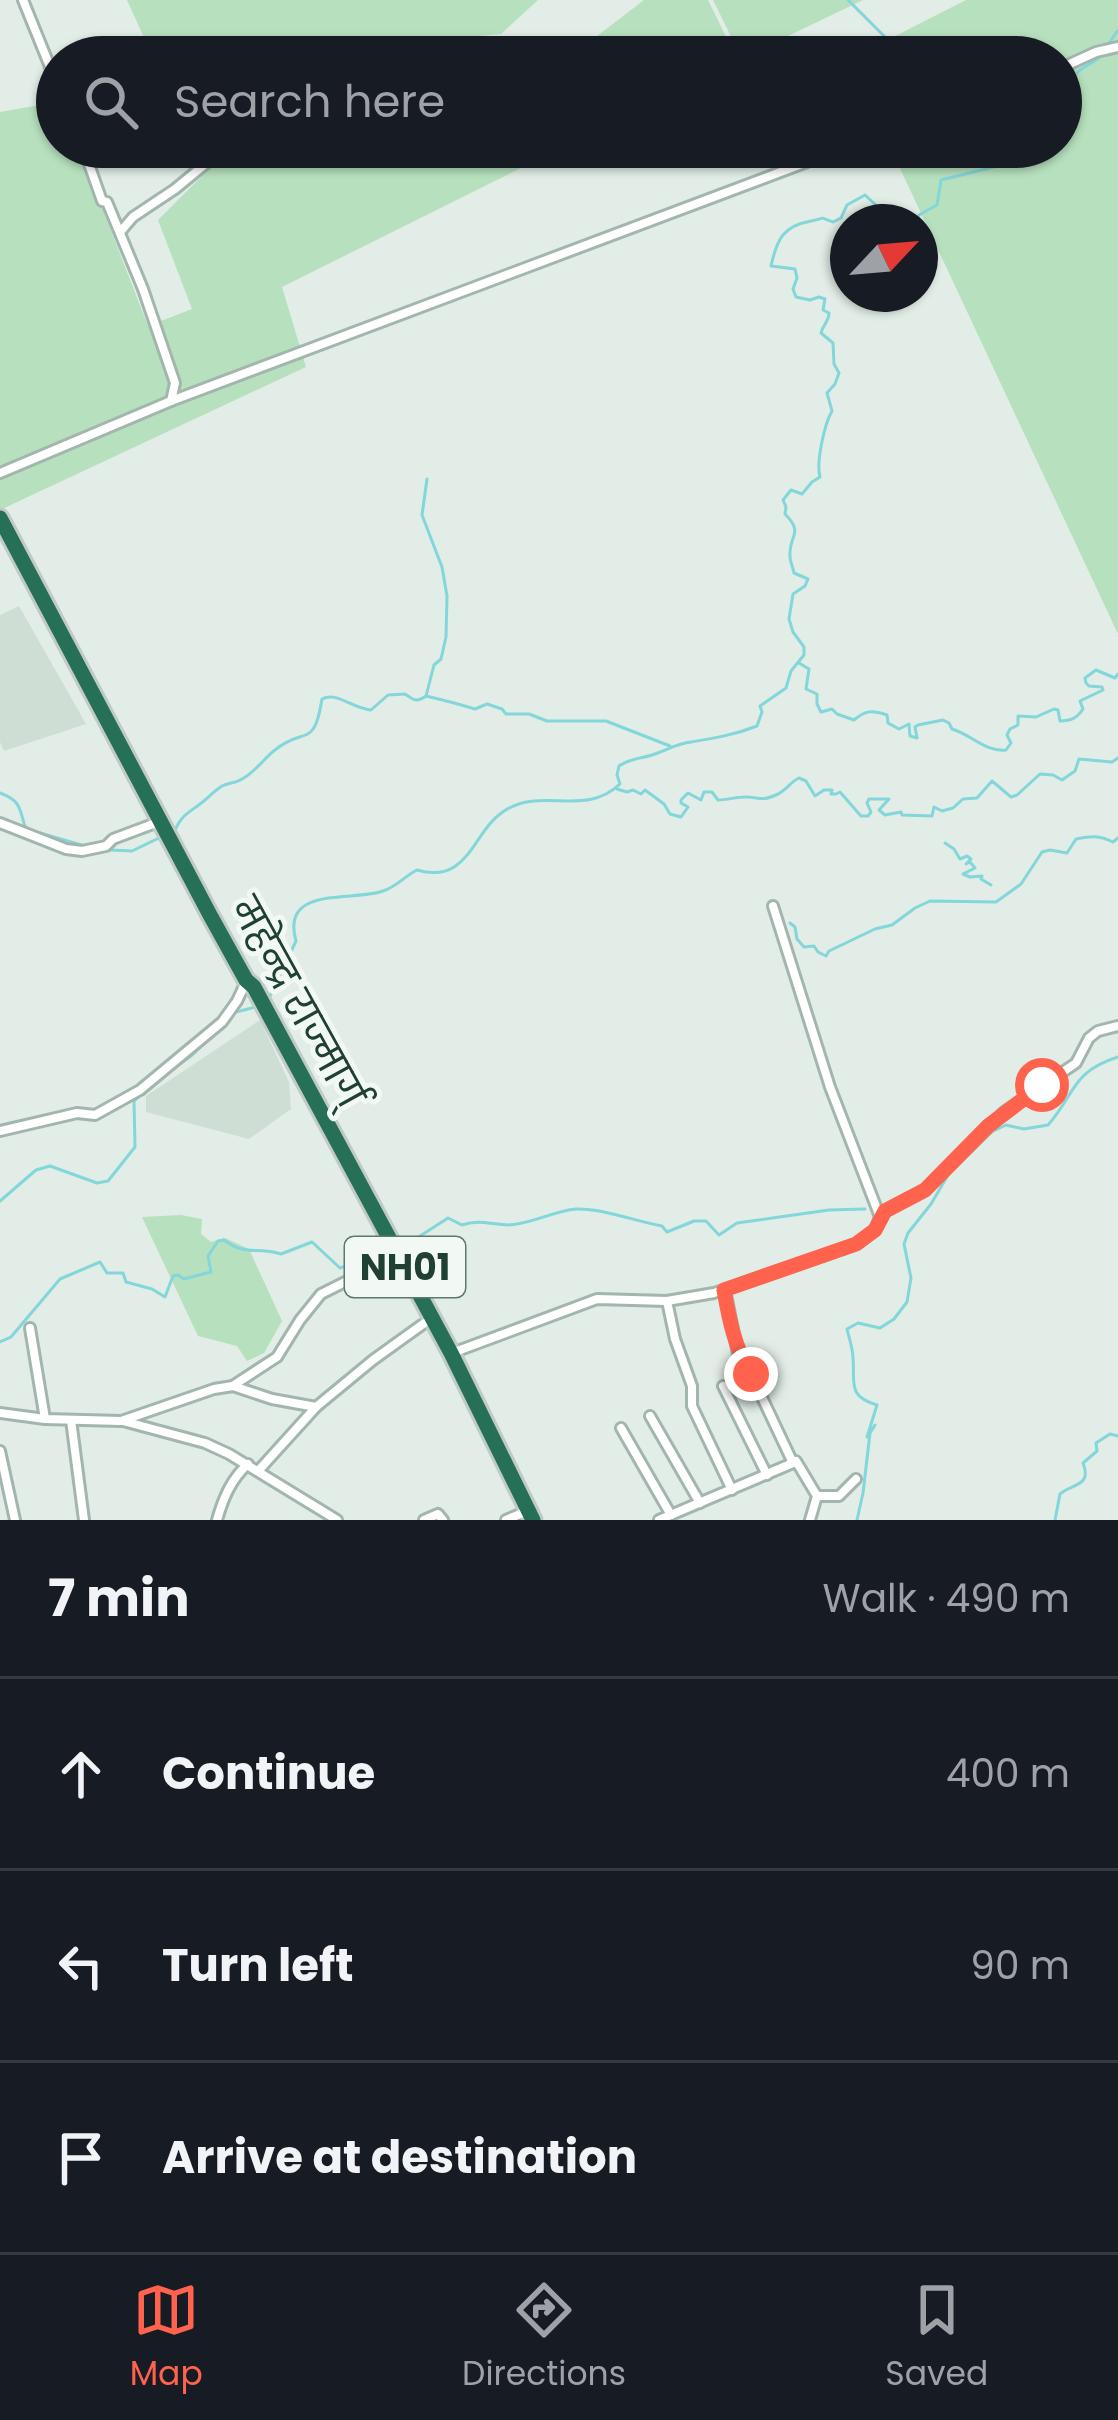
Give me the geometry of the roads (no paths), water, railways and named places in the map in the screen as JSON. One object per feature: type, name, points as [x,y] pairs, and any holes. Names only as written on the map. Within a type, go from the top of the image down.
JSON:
[{"type":"highway","name":"महेन्द्र राज्मार्ग्","points":[[0,518],[451,1353],[531,1515]]},
{"type":"street","points":[[23,0],[38,36]]},
{"type":"street","points":[[1082,58],[1118,46]]},
{"type":"street","points":[[90,168],[102,201],[107,202],[121,231],[175,383],[171,401]]},
{"type":"street","points":[[121,231],[200,168]]},
{"type":"street","points":[[0,473],[171,401],[791,168]]},
{"type":"street","points":[[0,823],[82,851],[106,846],[162,821]]},
{"type":"street","points":[[773,906],[830,1087],[880,1217]]},
{"type":"street","points":[[0,1131],[77,1113],[95,1115],[140,1090],[222,1022],[250,984]]},
{"type":"street","points":[[451,1353],[597,1299],[667,1301],[724,1290],[856,1244],[875,1230],[885,1211],[925,1190],[1004,1112],[1076,1063],[1089,1038],[1118,1026]]},
{"type":"street","points":[[122,1420],[233,1386],[277,1357],[308,1310],[329,1289],[371,1269],[405,1267]]},
{"type":"street","points":[[659,1520],[794,1462],[738,1354],[724,1290]]},
{"type":"street","points":[[667,1301],[692,1386],[692,1406],[732,1490]]},
{"type":"street","points":[[259,1470],[316,1407],[431,1318]]},
{"type":"street","points":[[30,1328],[45,1419]]},
{"type":"street","points":[[723,1385],[767,1475]]},
{"type":"street","points":[[233,1386],[316,1407]]},
{"type":"street","points":[[0,1413],[122,1420],[206,1443],[337,1520]]},
{"type":"street","points":[[650,1416],[700,1504]]},
{"type":"street","points":[[71,1420],[84,1520]]},
{"type":"street","points":[[621,1428],[671,1515]]},
{"type":"street","points":[[0,1450],[15,1520]]},
{"type":"street","points":[[796,1461],[817,1496],[810,1520]]},
{"type":"street","points":[[217,1520],[233,1482],[248,1465]]},
{"type":"street","points":[[817,1496],[839,1496],[856,1479]]},
{"type":"street","points":[[424,1520],[438,1514],[442,1520]]},
{"type":"street","points":[[506,1520],[531,1515]]},
{"type":"waterway","points":[[848,0],[884,36]]},
{"type":"waterway","points":[[1082,69],[1099,58],[1118,30]]},
{"type":"waterway","points":[[937,204],[941,180],[990,168]]},
{"type":"waterway","points":[[849,204],[865,195],[875,204]]},
{"type":"waterway","points":[[269,998],[296,941],[294,923],[299,911],[309,903],[383,891],[417,870],[448,870],[504,811],[534,801],[578,801],[606,794],[620,784],[619,766],[627,761],[757,726],[760,706],[786,688],[791,671],[804,655],[789,619],[793,594],[808,579],[794,573],[790,549],[795,531],[783,500],[791,490],[802,494],[820,477],[822,444],[832,411],[827,393],[839,373],[833,343],[821,333],[829,316],[823,310],[825,299],[796,297],[795,269],[771,266],[788,230],[822,218],[830,221]]},
{"type":"waterway","points":[[175,830],[219,788],[245,777],[285,743],[311,731],[322,699],[333,697],[371,710],[388,695],[405,694],[417,700],[426,696],[446,637],[447,596],[442,567],[422,515],[427,479]]},
{"type":"waterway","points":[[799,663],[809,669],[806,689],[817,694],[821,712],[832,709],[854,720],[866,713],[882,713],[899,729],[909,724],[910,736],[917,738],[915,727],[943,720],[998,750],[1006,750],[1011,743],[1007,735],[1018,725],[1018,716],[1036,717],[1054,709],[1060,721],[1071,720],[1083,709],[1080,701],[1103,690],[1089,686],[1085,678],[1096,670],[1115,678],[1118,674]]},
{"type":"waterway","points":[[426,696],[475,709],[487,704],[506,714],[529,714],[547,721],[606,721],[670,746]]},
{"type":"waterway","points":[[617,789],[641,794],[645,790],[670,814],[681,817],[688,807],[681,800],[688,793],[701,800],[704,792],[712,792],[718,800],[764,799],[799,778],[815,796],[824,790],[840,792],[861,816],[871,812],[869,799],[889,799],[879,810],[885,815],[932,816],[934,807],[942,811],[963,799],[977,798],[992,781],[1011,797],[1040,774],[1062,780],[1075,771],[1079,759],[1112,762],[1118,758]]},
{"type":"waterway","points":[[0,793],[17,804],[26,829],[85,846]]},
{"type":"waterway","points":[[111,850],[132,851],[161,837]]},
{"type":"waterway","points":[[790,923],[804,947],[814,946],[826,956],[930,901],[996,902],[1021,884],[1042,852],[1067,853],[1081,838],[1113,842],[1118,838]]},
{"type":"waterway","points":[[945,843],[960,859],[971,859],[966,864],[975,868],[963,874],[982,876],[991,885]]},
{"type":"waterway","points":[[232,1013],[256,1007]]},
{"type":"waterway","points":[[156,1081],[218,1030]]},
{"type":"waterway","points":[[987,1134],[1006,1125],[1024,1129],[1048,1125],[1091,1069],[1118,1057]]},
{"type":"waterway","points":[[0,1201],[36,1170],[50,1166],[97,1183],[108,1181],[135,1147],[134,1101],[149,1087]]},
{"type":"waterway","points":[[857,1520],[875,1425],[867,1437],[877,1405],[854,1387],[847,1329],[858,1323],[880,1328],[907,1302],[911,1278],[904,1244],[951,1170]]},
{"type":"waterway","points":[[402,1244],[448,1218],[462,1225],[509,1225],[586,1209],[662,1226],[667,1232],[706,1221],[719,1235],[737,1223],[865,1209]]},
{"type":"waterway","points":[[0,1342],[11,1337],[60,1279],[100,1262],[107,1273],[123,1273],[126,1282],[165,1297],[173,1276],[184,1279],[211,1272],[208,1256],[218,1241],[281,1254],[312,1242],[340,1268],[384,1253]]},
{"type":"waterway","points":[[1055,1520],[1060,1494],[1083,1480],[1083,1463],[1097,1451],[1096,1443],[1110,1434],[1118,1436]]}]
